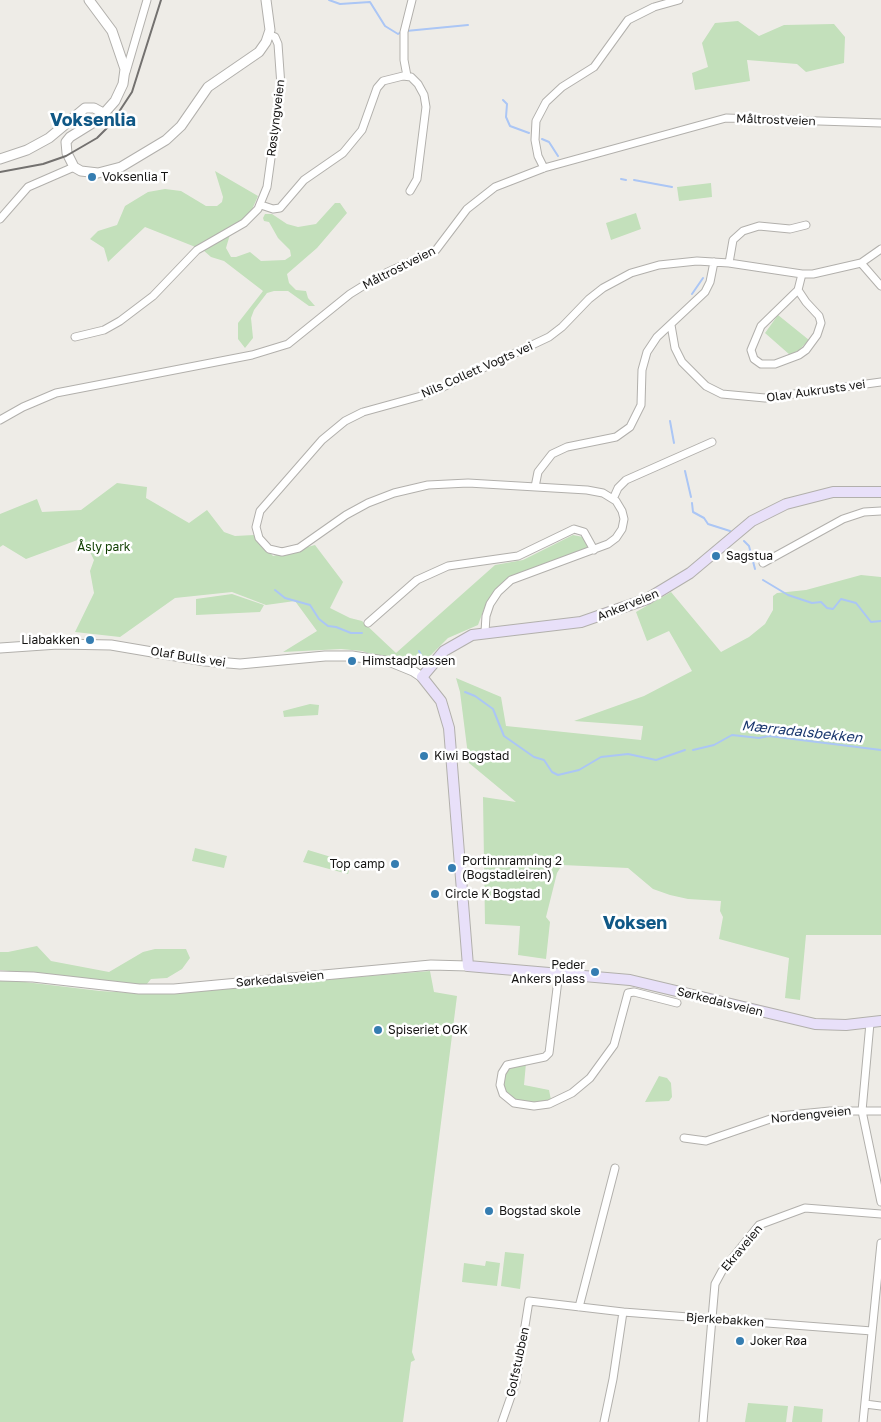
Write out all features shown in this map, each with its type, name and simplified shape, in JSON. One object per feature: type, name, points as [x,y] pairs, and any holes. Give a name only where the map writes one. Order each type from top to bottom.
[{"type":"main road","name":"Ankerveien","points":[[422,677],[439,656],[451,645],[466,637],[485,632],[569,624],[614,612],[652,596],[681,579],[745,525],[778,507],[803,498],[833,492],[881,492]]},
{"type":"main road","points":[[422,677],[441,701],[449,728],[468,966]]},
{"type":"main road","name":"Sørkedalsveien","points":[[468,966],[559,972],[643,982],[801,1022],[830,1025],[881,1021]]},
{"type":"street","points":[[89,0],[112,31],[124,62],[124,76]]},
{"type":"street","points":[[74,167],[66,149],[67,140],[104,114],[120,91],[147,0]]},
{"type":"street","points":[[0,219],[28,187],[74,167],[91,172],[113,170],[160,144],[181,126],[208,87],[255,56],[270,35],[266,0]]},
{"type":"street","points":[[410,191],[417,179],[426,107],[421,88],[407,76],[404,60],[404,32],[412,0]]},
{"type":"street","points":[[544,168],[538,156],[534,140],[536,121],[546,102],[562,87],[594,67],[628,20],[654,7],[679,0]]},
{"type":"street","name":"Røslyngveien","points":[[261,205],[267,187],[281,86],[278,44],[275,37],[270,35]]},
{"type":"street","points":[[75,337],[112,327],[135,311],[153,296],[197,250],[244,223],[261,205],[273,209],[280,208],[304,180],[344,153],[362,130],[375,92],[380,84],[395,77],[407,76]]},
{"type":"street","points":[[0,159],[27,150],[49,138],[85,108],[94,108],[104,114]]},
{"type":"street","name":"Måltrostveien","points":[[0,420],[23,407],[56,393],[240,358],[281,347],[300,336],[350,294],[379,276],[436,250],[467,209],[494,187],[544,168],[726,118],[881,123]]},
{"type":"street","points":[[729,263],[734,240],[743,231],[759,226],[790,229],[806,225]]},
{"type":"street","name":"Nils Collett Vogts vei","points":[[613,499],[594,491],[449,483],[403,490],[356,509],[292,551],[278,552],[269,549],[259,538],[257,530],[257,519],[262,507],[322,440],[345,421],[363,412],[431,392],[549,337],[562,327],[596,293],[632,273],[672,262],[729,263],[802,274],[824,272],[861,263],[881,249]]},
{"type":"street","points":[[535,487],[540,468],[552,454],[567,447],[616,437],[630,427],[641,405],[641,377],[645,358],[657,337],[705,292],[710,282],[714,262]]},
{"type":"street","points":[[861,263],[881,286]]},
{"type":"street","points":[[798,290],[819,316],[821,323],[817,335],[800,355],[775,364],[761,364],[754,359],[751,350],[761,326],[798,290],[802,274]]},
{"type":"street","name":"Olav Aukrusts vei","points":[[671,325],[675,348],[682,362],[706,386],[722,394],[765,398],[881,382]]},
{"type":"street","points":[[485,632],[486,616],[490,604],[507,583],[521,575],[612,542],[622,529],[622,511],[613,499],[618,488],[626,480],[712,442]]},
{"type":"street","points":[[763,563],[843,519],[859,514],[881,512]]},
{"type":"street","points":[[368,623],[417,580],[448,566],[518,556],[574,529],[584,532],[594,550]]},
{"type":"street","name":"Olaf Bulls vei","points":[[0,648],[58,644],[111,645],[205,661],[240,664],[335,655],[376,659],[403,666],[422,677]]},
{"type":"street","name":"Sørkedalsveien","points":[[0,976],[33,977],[139,989],[174,989],[431,965],[468,966]]},
{"type":"street","name":"Sørkedalsveien","points":[[559,972],[549,1054],[507,1065],[502,1073],[500,1085],[503,1094],[514,1103],[534,1106],[549,1104],[572,1093],[590,1078],[614,1045],[628,993],[634,992],[677,1003]]},
{"type":"street","points":[[870,1023],[862,1111],[881,1202]]},
{"type":"street","name":"Nordengveien","points":[[684,1138],[706,1141],[774,1117],[830,1111],[881,1111]]},
{"type":"street","points":[[579,1307],[615,1168]]},
{"type":"street","name":"Ekraveien","points":[[703,1422],[716,1282],[761,1224],[805,1208],[881,1214]]},
{"type":"street","points":[[863,1422],[872,1331],[877,1314],[881,1243]]},
{"type":"street","name":"Bjerkebakken","points":[[529,1301],[623,1312],[872,1331]]},
{"type":"street","name":"Golfstubben","points":[[502,1422],[518,1376],[529,1301]]},
{"type":"street","points":[[604,1422],[623,1312]]},
{"type":"street","points":[[865,1404],[881,1406]]},
{"type":"green space","points":[[738,21],[759,36],[784,25],[834,24],[845,37],[844,63],[806,72],[797,64],[747,60],[750,81],[695,90],[692,73],[708,67],[702,43],[715,23]]},
{"type":"green space","points":[[215,171],[258,196],[250,214],[231,231],[226,248],[231,257],[250,252],[261,261],[285,260],[291,256],[290,250],[278,238],[269,222],[264,221],[265,214],[272,214],[287,224],[298,227],[316,224],[335,203],[340,203],[347,213],[317,248],[287,274],[289,283],[296,290],[306,291],[308,298],[315,306],[309,306],[288,291],[267,293],[254,310],[251,318],[253,338],[245,348],[238,339],[238,323],[263,291],[224,261],[211,257],[203,250],[145,227],[108,262],[104,248],[90,239],[98,231],[117,225],[125,206],[148,192],[165,189],[181,191],[206,206],[217,206],[222,202],[223,197]]},
{"type":"green space","points":[[711,183],[712,197],[679,201],[677,187]]},
{"type":"green space","points":[[636,213],[641,229],[611,240],[606,223]]},
{"type":"green space","points":[[778,315],[809,340],[799,350],[790,355],[765,333]]},
{"type":"green space","name":"Åsly park","points":[[117,483],[147,487],[146,498],[189,523],[207,510],[224,532],[235,536],[254,535],[273,556],[315,545],[343,582],[330,608],[350,618],[362,621],[396,653],[495,565],[523,560],[573,535],[583,537],[588,548],[510,578],[487,601],[478,625],[448,638],[426,660],[411,665],[388,660],[362,651],[341,649],[283,652],[317,631],[295,601],[266,605],[232,592],[175,598],[120,637],[75,632],[94,593],[90,571],[94,560],[83,538],[26,559],[3,545],[0,547],[0,514],[37,499],[42,512],[81,510]]},
{"type":"green space","points":[[861,575],[881,577],[881,935],[806,935],[800,1000],[785,998],[789,958],[719,939],[723,917],[720,911],[721,901],[688,899],[653,889],[628,868],[562,865],[557,873],[546,917],[550,922],[546,959],[518,955],[520,926],[485,924],[483,797],[516,802],[469,763],[460,692],[456,678],[501,697],[506,726],[641,740],[643,726],[574,721],[644,696],[692,671],[669,631],[647,641],[636,612],[671,592],[721,652],[749,637],[765,624],[773,610],[773,596],[777,593],[806,590]]},
{"type":"green space","points":[[232,594],[264,605],[260,612],[196,615],[196,599]]},
{"type":"green space","points":[[310,704],[319,705],[318,715],[284,717],[283,711]]},
{"type":"green space","points":[[195,848],[227,856],[224,868],[192,861]]},
{"type":"green space","points":[[308,850],[351,863],[348,874],[303,862]]},
{"type":"green space","points":[[37,946],[51,961],[109,972],[143,952],[155,949],[186,949],[190,958],[182,969],[167,978],[151,979],[146,985],[0,970],[0,952]]},
{"type":"green space","points":[[430,971],[434,992],[457,996],[412,1352],[415,1360],[411,1362],[403,1422],[0,1422],[0,979],[100,991],[151,994]]},
{"type":"green space","points":[[526,1063],[524,1085],[549,1090],[551,1100],[540,1104],[512,1099],[505,1093],[502,1085],[504,1074],[509,1067]]},
{"type":"green space","points":[[659,1076],[667,1078],[671,1083],[672,1097],[669,1101],[645,1102]]},
{"type":"green space","points":[[505,1252],[524,1254],[520,1289],[501,1286]]},
{"type":"green space","points":[[486,1261],[500,1263],[497,1286],[462,1282],[464,1263],[485,1266]]},
{"type":"green space","points":[[748,1403],[788,1406],[786,1422],[745,1422]]},
{"type":"green space","points":[[794,1406],[823,1409],[822,1422],[792,1422]]},
{"type":"waterway","points":[[329,0],[340,4],[370,2],[385,26],[398,34],[401,32]]},
{"type":"waterway","points":[[406,31],[468,25]]},
{"type":"waterway","points":[[503,100],[507,104],[506,117],[510,126],[529,133]]},
{"type":"waterway","points":[[542,139],[549,142],[558,156]]},
{"type":"waterway","points":[[621,179],[626,180]]},
{"type":"waterway","points":[[634,180],[672,187]]},
{"type":"waterway","points":[[692,294],[703,278]]},
{"type":"waterway","points":[[670,421],[674,443]]},
{"type":"waterway","points":[[685,471],[691,497]]},
{"type":"waterway","points":[[692,503],[693,512],[704,518],[708,524],[730,531]]},
{"type":"waterway","points":[[744,541],[749,546],[755,569]]},
{"type":"waterway","points":[[763,580],[788,595],[812,603],[821,602],[827,608],[833,609],[841,599],[856,603],[871,622],[881,621]]},
{"type":"waterway","name":"Mærradalsbekken","points":[[275,590],[285,598],[310,605],[319,619],[328,626],[351,633],[362,633]]},
{"type":"waterway","name":"Mærradalsbekken","points":[[419,651],[423,659]]},
{"type":"waterway","name":"Mærradalsbekken","points":[[465,692],[475,696],[493,709],[504,736],[534,757],[544,760],[552,772],[558,775],[579,770],[601,757],[628,754],[656,760],[685,750]]},
{"type":"waterway","name":"Mærradalsbekken","points":[[693,750],[714,745],[732,735],[759,738],[769,736],[881,750]]},
{"type":"railway","points":[[0,172],[43,164],[66,156],[97,138],[111,124],[132,92],[161,0]]},
{"type":"place","name":"Voksenlia T","points":[[92,177]]},
{"type":"place","name":"Sagstua","points":[[716,556]]},
{"type":"place","name":"Liabakken","points":[[90,640]]},
{"type":"place","name":"Himstadplassen","points":[[352,661]]},
{"type":"place","name":"Kiwi Bogstad","points":[[424,756]]},
{"type":"place","name":"Top camp","points":[[395,864]]},
{"type":"place","name":"Portinnramning 2 (Bogstadleiren)","points":[[452,868]]},
{"type":"place","name":"Circle K Bogstad","points":[[435,894]]},
{"type":"place","name":"Peder Ankers plass","points":[[595,972]]},
{"type":"place","name":"Spiseriet OGK","points":[[378,1030]]},
{"type":"place","name":"Bogstad skole","points":[[489,1211]]},
{"type":"place","name":"Joker Røa","points":[[740,1341]]},
{"type":"district","name":"Voksenlia","points":[[93,120]]},
{"type":"district","name":"Voksen","points":[[635,923]]}]
